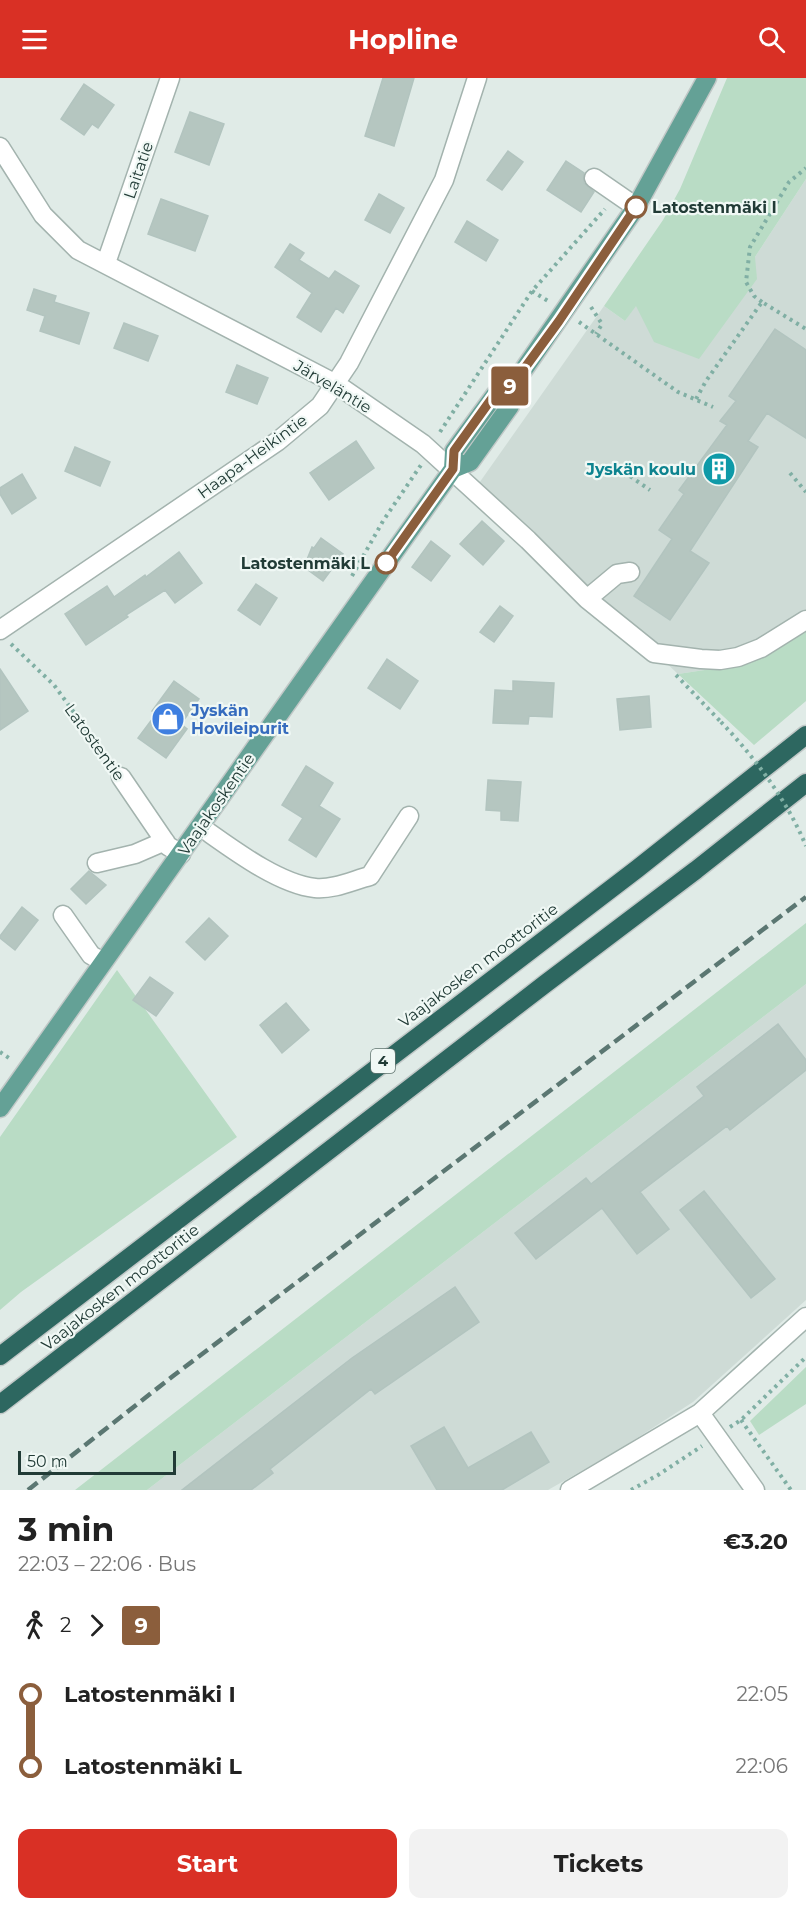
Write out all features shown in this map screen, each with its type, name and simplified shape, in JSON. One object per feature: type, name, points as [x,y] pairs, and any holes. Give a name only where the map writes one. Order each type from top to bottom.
[{"type":"highway","name":"Vaajakosken moottoritie","points":[[0,1356],[646,861],[806,735]]},
{"type":"highway","name":"Vaajakosken moottoritie","points":[[0,1404],[806,783]]},
{"type":"main road","name":"Vaajakoskentie","points":[[0,1108],[453,469],[454,451],[473,424],[495,394],[513,384],[559,321],[629,202],[707,78]]},
{"type":"street","name":"Laitatie","points":[[106,263],[170,78]]},
{"type":"street","name":"Haapa-Heikintie","points":[[5,637],[278,441],[320,406],[336,384],[395,277],[444,180],[477,78]]},
{"type":"street","name":"Järveläntie","points":[[0,147],[43,215],[78,250],[336,384],[423,444],[453,469],[587,599],[654,653]]},
{"type":"street","points":[[594,178],[629,202]]},
{"type":"street","points":[[587,599],[617,574],[630,572]]},
{"type":"street","points":[[654,653],[720,660],[738,657],[761,648],[806,620]]},
{"type":"street","name":"Latostentie","points":[[121,777],[165,841],[181,854]]},
{"type":"street","points":[[201,827],[278,877],[316,888],[329,887],[370,876],[408,816]]},
{"type":"street","points":[[97,863],[135,854],[165,841]]},
{"type":"street","points":[[63,915],[92,955],[103,962]]},
{"type":"street","points":[[570,1490],[700,1413],[806,1317]]},
{"type":"street","points":[[700,1413],[755,1490]]},
{"type":"path","points":[[806,168],[789,182],[750,247],[746,282],[754,296],[806,329]]},
{"type":"path","points":[[440,432],[532,291],[601,212],[629,202]]},
{"type":"path","points":[[532,291],[548,301]]},
{"type":"path","points":[[696,399],[706,381],[762,302]]},
{"type":"path","points":[[591,307],[602,324],[596,334]]},
{"type":"path","points":[[579,322],[678,392],[713,407]]},
{"type":"path","points":[[624,472],[650,490]]},
{"type":"path","points":[[789,473],[806,492]]},
{"type":"path","name":"Latostentie","points":[[5,637],[54,685],[121,777]]},
{"type":"path","points":[[654,653],[748,750],[796,823],[806,846]]},
{"type":"path","points":[[0,1052],[15,1062]]},
{"type":"path","points":[[741,1420],[791,1490]]},
{"type":"shaded area","points":[[806,179],[806,627],[751,663],[678,674],[477,486],[604,306],[625,321],[681,239],[755,257]]},
{"type":"shaded area","points":[[806,984],[806,1300],[693,1402],[620,1449],[548,1490],[147,1490]]},
{"type":"green space","points":[[727,78],[806,78],[806,179],[755,257],[757,279],[699,359],[654,342],[636,306],[625,321],[604,306],[663,220],[680,189]]},
{"type":"green space","points":[[806,627],[806,701],[754,745],[678,674],[751,663]]},
{"type":"green space","points":[[806,923],[806,984],[147,1490],[75,1490]]},
{"type":"green space","points":[[117,970],[237,1137],[21,1292],[0,1310],[0,1137]]},
{"type":"green space","points":[[806,1367],[806,1404],[759,1435],[750,1421]]},
{"type":"building","points":[[383,78],[414,78],[394,146],[365,136]]},
{"type":"building","points":[[84,84],[114,105],[98,128],[92,124],[84,135],[61,119]]},
{"type":"building","points":[[190,112],[224,124],[209,165],[175,152]]},
{"type":"building","points":[[508,151],[523,162],[502,190],[487,180]]},
{"type":"building","points":[[566,161],[584,173],[584,183],[594,192],[581,212],[547,190]]},
{"type":"building","points":[[379,194],[404,208],[390,233],[365,220]]},
{"type":"building","points":[[161,199],[208,216],[195,251],[148,234]]},
{"type":"building","points":[[467,221],[498,240],[486,261],[455,242]]},
{"type":"building","points":[[290,244],[304,253],[299,260],[329,279],[335,271],[359,286],[343,313],[336,308],[321,332],[297,317],[312,293],[275,267]]},
{"type":"building","points":[[34,289],[56,296],[54,302],[89,313],[79,344],[40,331],[45,316],[27,310]]},
{"type":"building","points":[[124,323],[158,336],[148,361],[114,348]]},
{"type":"building","name":"Jyskän koulu","points":[[775,329],[806,350],[806,438],[767,413],[748,441],[758,447],[690,551],[709,563],[670,620],[634,596],[672,539],[659,530],[684,494],[679,490],[727,425],[720,421],[736,401],[729,396]]},
{"type":"building","points":[[237,365],[268,378],[257,404],[226,392]]},
{"type":"building","points":[[356,441],[374,468],[329,500],[310,473]]},
{"type":"building","points":[[75,447],[110,462],[100,486],[65,471]]},
{"type":"building","points":[[22,474],[36,498],[12,514],[0,494],[0,488]]},
{"type":"building","points":[[482,521],[504,541],[483,565],[460,544]]},
{"type":"building","points":[[321,538],[343,554],[323,581],[304,567],[312,547],[314,548]]},
{"type":"building","points":[[431,541],[450,556],[431,581],[412,567]]},
{"type":"building","points":[[179,552],[202,583],[175,603],[165,590],[86,645],[65,614],[107,586],[114,597]]},
{"type":"building","points":[[256,584],[277,598],[260,625],[238,610]]},
{"type":"building","points":[[500,606],[513,616],[494,642],[480,632]]},
{"type":"building","points":[[387,659],[418,681],[400,709],[368,688]]},
{"type":"building","points":[[0,669],[28,711],[0,730]]},
{"type":"building","name":"Jyskän Hovileipurit","points":[[174,681],[199,699],[181,724],[187,729],[166,758],[138,738],[156,714],[152,711]]},
{"type":"building","points":[[513,681],[554,683],[552,717],[529,716],[528,724],[493,723],[495,690],[513,691]]},
{"type":"building","points":[[649,696],[651,727],[620,730],[617,699]]},
{"type":"building","points":[[306,766],[333,783],[319,806],[340,819],[316,857],[289,840],[303,818],[282,805]]},
{"type":"building","points":[[488,780],[521,782],[518,821],[501,820],[501,811],[486,810]]},
{"type":"building","points":[[89,871],[106,885],[86,904],[71,889]]},
{"type":"building","points":[[22,907],[38,920],[15,950],[0,936]]},
{"type":"building","points":[[209,918],[228,936],[205,960],[186,942]]},
{"type":"building","points":[[150,977],[173,993],[156,1016],[133,1000]]},
{"type":"building","points":[[286,1003],[309,1030],[282,1053],[260,1025]]},
{"type":"building","points":[[778,1024],[806,1060],[806,1070],[730,1130],[727,1126],[640,1192],[669,1229],[637,1254],[602,1208],[536,1259],[515,1233],[586,1178],[591,1184],[704,1096],[697,1087]]},
{"type":"building","points":[[704,1191],[775,1279],[751,1298],[680,1210]]},
{"type":"building","points":[[455,1287],[479,1322],[375,1394],[371,1389],[270,1469],[273,1473],[251,1490],[182,1490],[352,1358]]},
{"type":"building","points":[[444,1427],[468,1468],[531,1432],[549,1462],[502,1490],[437,1490],[411,1446]]},
{"type":"railway","points":[[28,1490],[173,1376],[806,897]]},
{"type":"bus line","name":"9","points":[[386,563],[453,469],[454,451],[495,394],[513,384],[559,321],[636,207]]},
{"type":"place","name":"Latostenmäki I","points":[[636,207]]},
{"type":"place","name":"Jyskän koulu","points":[[719,469]]},
{"type":"place","name":"Latostenmäki L","points":[[386,563]]},
{"type":"place","name":"Jyskän Hovileipurit","points":[[168,719]]}]
